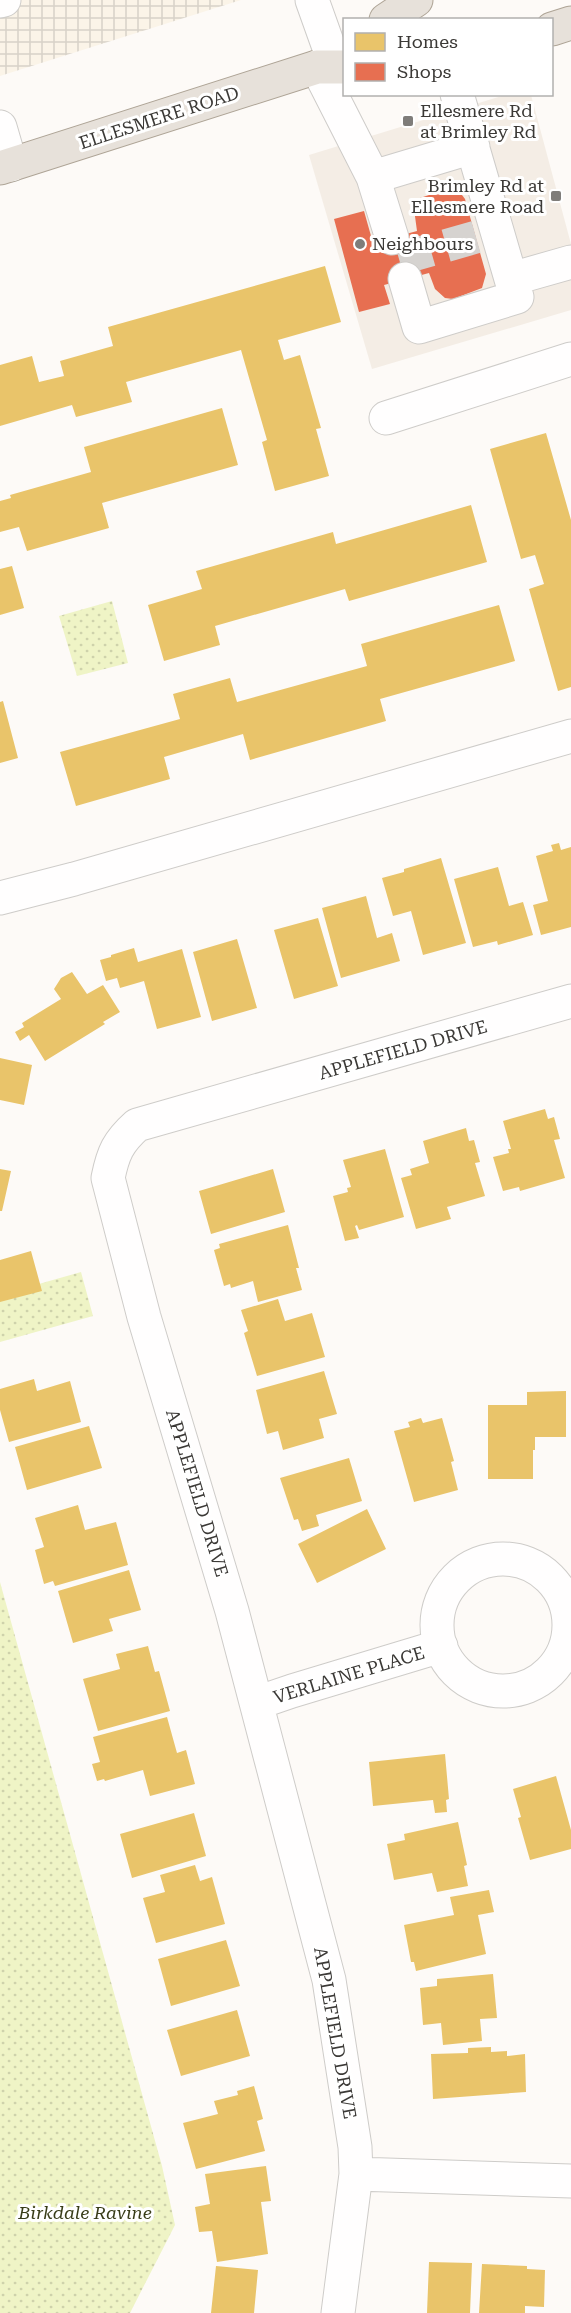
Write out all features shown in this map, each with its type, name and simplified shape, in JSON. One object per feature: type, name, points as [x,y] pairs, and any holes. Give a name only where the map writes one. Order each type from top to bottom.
[{"type":"main road","points":[[389,18],[416,0]]},
{"type":"main road","points":[[553,29],[571,23]]},
{"type":"main road","name":"ELLESMERE ROAD","points":[[5,166],[334,60]]},
{"type":"street","points":[[312,0],[343,87]]},
{"type":"street","points":[[346,96],[392,238]]},
{"type":"street","points":[[405,279],[420,327],[517,297],[511,279],[486,234],[473,147],[457,96]]},
{"type":"street","points":[[0,127],[5,166]]},
{"type":"street","points":[[373,177],[473,147]]},
{"type":"street","points":[[511,279],[571,262]]},
{"type":"street","points":[[386,418],[571,359]]},
{"type":"street","points":[[0,898],[74,879],[571,736]]},
{"type":"street","name":"APPLEFIELD DRIVE","points":[[338,2313],[356,2174],[355,2147],[329,1980],[257,1703],[117,1218],[108,1178],[111,1161],[120,1140],[137,1125],[238,1098],[571,1000]]},
{"type":"street","name":"VERLAINE PLACE","points":[[501,1559],[529,1564],[552,1579],[566,1603],[570,1631],[562,1657],[544,1678],[519,1690],[491,1691],[465,1680],[441,1646],[437,1634],[439,1606],[452,1582],[474,1565],[501,1559]]},
{"type":"street","name":"VERLAINE PLACE","points":[[257,1703],[441,1646]]},
{"type":"street","points":[[356,2174],[571,2181]]},
{"type":"shaded area","points":[[0,0],[241,0],[0,76]]},
{"type":"shaded area","points":[[502,96],[531,96],[571,244],[571,310],[372,369],[309,155]]},
{"type":"green space","points":[[112,601],[128,663],[77,676],[59,616]]},
{"type":"green space","points":[[81,1272],[93,1316],[0,1342],[0,1295]]},
{"type":"green space","name":"Birkdale Ravine","points":[[0,1582],[162,2166],[175,2225],[130,2313],[0,2313]]},
{"type":"building: Homes","points":[[325,266],[341,322],[278,340],[284,360],[300,355],[321,428],[316,429],[329,476],[275,491],[262,442],[267,440],[241,350],[126,382],[132,402],[76,417],[72,405],[0,426],[0,365],[32,356],[39,382],[64,376],[60,361],[113,346],[108,327]]},
{"type":"building: Homes","points":[[222,408],[238,465],[102,503],[109,528],[27,551],[19,527],[0,532],[0,501],[11,498],[10,495],[91,472],[84,447]]},
{"type":"building: Homes","points":[[546,433],[571,520],[571,687],[558,691],[529,589],[544,584],[535,555],[521,559],[490,449]]},
{"type":"building: Homes","points":[[471,505],[487,562],[349,601],[345,589],[215,626],[220,645],[164,661],[148,605],[202,589],[196,571],[333,532],[336,544]]},
{"type":"building: Homes","points":[[12,566],[24,608],[0,615],[0,569]]},
{"type":"building: Homes","points":[[499,605],[515,661],[380,699],[386,721],[250,760],[243,734],[164,757],[170,779],[76,806],[60,752],[180,719],[173,694],[230,678],[237,702],[367,666],[361,644]]},
{"type":"building: Homes","points":[[3,701],[18,758],[0,763],[0,702]]},
{"type":"building: Homes","points":[[559,843],[561,850],[571,847],[571,927],[541,935],[533,905],[548,901],[536,856],[553,851],[551,845]]},
{"type":"building: Homes","points":[[441,858],[466,943],[423,955],[411,911],[393,916],[382,878]]},
{"type":"building: Homes","points":[[498,867],[509,906],[523,902],[533,935],[498,945],[497,941],[473,947],[454,879]]},
{"type":"building: Homes","points":[[366,896],[377,938],[392,933],[400,961],[341,978],[322,908]]},
{"type":"building: Homes","points":[[318,918],[338,986],[294,999],[274,930]]},
{"type":"building: Homes","points":[[237,939],[257,1008],[212,1021],[193,952]]},
{"type":"building: Homes","points":[[134,948],[138,962],[182,949],[201,1017],[157,1029],[144,981],[120,988],[117,978],[106,981],[100,960]]},
{"type":"building: Homes","points":[[72,972],[87,994],[103,985],[120,1012],[103,1022],[105,1024],[45,1061],[29,1035],[20,1041],[15,1032],[24,1027],[22,1023],[61,999],[54,989],[61,978]]},
{"type":"building: Homes","points":[[0,1058],[32,1065],[24,1105],[0,1100]]},
{"type":"building: Homes","points":[[545,1109],[548,1119],[554,1117],[560,1139],[554,1140],[565,1178],[520,1191],[519,1187],[503,1191],[493,1157],[509,1153],[508,1149],[511,1149],[503,1121]]},
{"type":"building: Homes","points":[[466,1128],[469,1141],[474,1140],[480,1162],[475,1163],[485,1196],[447,1207],[451,1219],[416,1229],[401,1178],[412,1175],[410,1169],[429,1163],[423,1141]]},
{"type":"building: Homes","points":[[385,1149],[404,1217],[359,1230],[357,1225],[355,1226],[359,1238],[345,1241],[333,1196],[348,1192],[347,1188],[351,1187],[343,1160]]},
{"type":"building: Homes","points":[[0,1169],[11,1171],[2,1211],[0,1211]]},
{"type":"building: Homes","points":[[273,1169],[285,1212],[211,1234],[199,1191]]},
{"type":"building: Homes","points":[[288,1225],[302,1290],[258,1302],[253,1281],[231,1288],[230,1284],[224,1286],[214,1250],[220,1248],[219,1244]]},
{"type":"building: Homes","points":[[31,1251],[42,1291],[0,1302],[0,1260]]},
{"type":"building: Homes","points":[[278,1299],[285,1321],[312,1313],[325,1357],[257,1376],[244,1333],[248,1331],[241,1310]]},
{"type":"building: Homes","points":[[324,1371],[337,1414],[319,1419],[324,1438],[283,1450],[278,1431],[267,1434],[256,1390]]},
{"type":"building: Homes","points":[[34,1379],[37,1391],[70,1381],[81,1422],[9,1442],[0,1410],[0,1389]]},
{"type":"building: Homes","points":[[566,1391],[566,1437],[535,1437],[533,1479],[488,1479],[488,1405],[527,1405],[527,1392]]},
{"type":"building: Homes","points":[[421,1418],[423,1423],[442,1418],[454,1461],[451,1462],[458,1490],[414,1502],[394,1431],[410,1427],[408,1422]]},
{"type":"building: Homes","points":[[89,1426],[102,1468],[27,1490],[15,1447]]},
{"type":"building: Homes","points":[[349,1458],[362,1501],[316,1515],[319,1526],[302,1531],[298,1519],[294,1520],[280,1478]]},
{"type":"building: Homes","points":[[78,1505],[85,1530],[116,1522],[128,1565],[55,1586],[53,1581],[44,1584],[35,1550],[44,1547],[35,1518]]},
{"type":"building: Homes","points":[[367,1509],[386,1549],[317,1583],[298,1544]]},
{"type":"building: Homes","points":[[129,1570],[141,1610],[109,1619],[113,1631],[73,1643],[58,1591]]},
{"type":"building: Homes","points":[[148,1646],[155,1672],[159,1671],[170,1711],[98,1731],[83,1679],[120,1669],[116,1654]]},
{"type":"building: Homes","points":[[167,1717],[177,1753],[186,1750],[195,1784],[150,1796],[143,1770],[105,1781],[104,1779],[97,1781],[92,1764],[100,1762],[93,1737]]},
{"type":"building: Homes","points":[[445,1754],[449,1799],[446,1800],[447,1812],[435,1813],[433,1800],[373,1806],[369,1762]]},
{"type":"building: Homes","points":[[556,1776],[571,1830],[571,1849],[530,1860],[518,1818],[521,1817],[513,1789]]},
{"type":"building: Homes","points":[[194,1813],[206,1856],[132,1878],[120,1834]]},
{"type":"building: Homes","points":[[458,1822],[467,1865],[464,1866],[468,1886],[437,1892],[432,1873],[394,1880],[387,1844],[405,1840],[404,1834]]},
{"type":"building: Homes","points":[[195,1865],[200,1881],[212,1877],[225,1924],[156,1943],[143,1898],[165,1892],[160,1875]]},
{"type":"building: Homes","points":[[489,1890],[494,1912],[478,1915],[486,1954],[416,1971],[414,1962],[411,1962],[404,1925],[454,1915],[450,1897]]},
{"type":"building: Homes","points":[[226,1940],[240,1986],[171,2006],[158,1959]]},
{"type":"building: Homes","points":[[493,1974],[497,2018],[480,2019],[482,2041],[443,2045],[441,2023],[423,2025],[420,1988],[437,1986],[437,1979]]},
{"type":"building: Homes","points":[[237,2010],[250,2056],[181,2076],[167,2030]]},
{"type":"building: Homes","points":[[491,2047],[491,2052],[507,2051],[507,2056],[525,2054],[526,2092],[433,2099],[431,2054],[468,2053],[468,2048]]},
{"type":"building: Homes","points":[[254,2086],[263,2119],[257,2121],[265,2151],[196,2169],[183,2123],[218,2114],[214,2101],[238,2095],[237,2091]]},
{"type":"building: Homes","points":[[266,2166],[271,2201],[261,2202],[268,2254],[217,2262],[212,2231],[199,2232],[195,2207],[210,2204],[205,2174]]},
{"type":"building: Homes","points":[[429,2262],[472,2263],[470,2313],[427,2313]]},
{"type":"building: Homes","points":[[482,2264],[527,2266],[527,2269],[545,2270],[544,2307],[525,2306],[525,2313],[479,2313]]},
{"type":"building: Homes","points":[[216,2266],[258,2270],[254,2313],[211,2313]]},
{"type":"building: Shops","points":[[453,189],[465,199],[486,274],[482,288],[453,299],[445,298],[435,289],[429,273],[384,285],[390,304],[359,312],[334,219],[364,211],[373,243],[417,231],[414,209],[420,198]]},
{"type":"tunnel","points":[[399,259],[476,237]]},
{"type":"place","name":"Ellesmere Rd at Brimley Rd","points":[[408,121]]},
{"type":"place","name":"Brimley Rd at Ellesmere Road","points":[[556,196]]},
{"type":"place","name":"Neighbours","points":[[360,244]]}]
